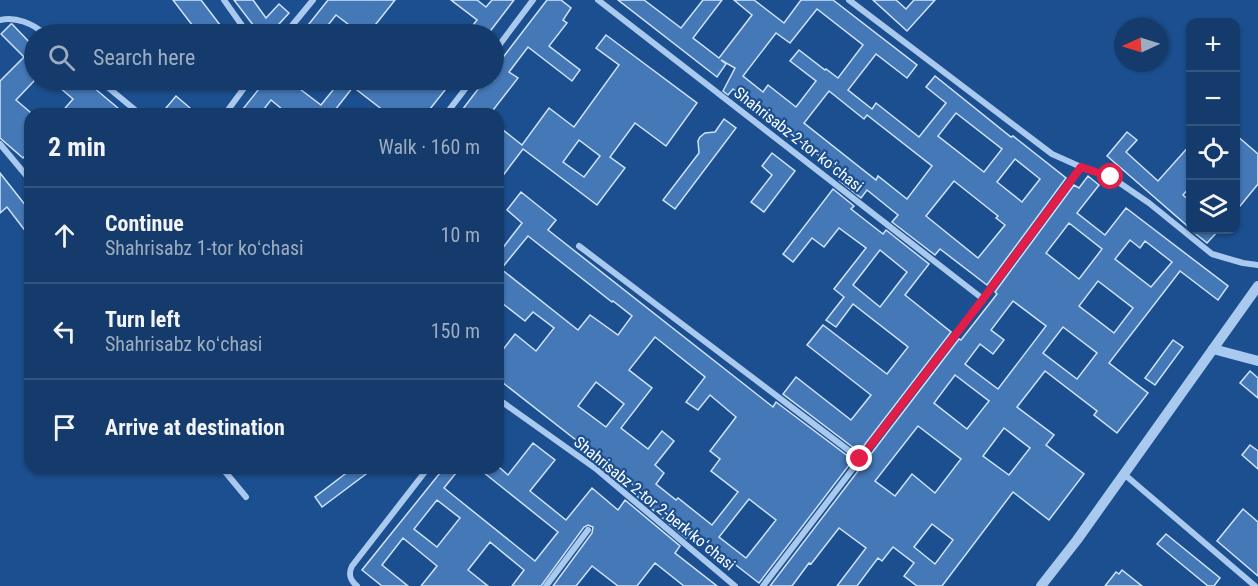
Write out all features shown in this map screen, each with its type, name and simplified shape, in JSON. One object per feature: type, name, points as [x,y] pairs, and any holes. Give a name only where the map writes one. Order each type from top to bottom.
[{"type":"street","points":[[224,0],[241,24]]},
{"type":"street","points":[[293,24],[313,0]]},
{"type":"street","points":[[504,39],[533,0]]},
{"type":"street","name":"Shahrisabz 2-tor koʻchasi","points":[[598,0],[983,299]]},
{"type":"street","points":[[849,0],[1052,154],[1111,177],[1149,203],[1212,254],[1258,265]]},
{"type":"street","points":[[0,20],[19,20],[28,24]]},
{"type":"street","points":[[111,90],[133,108]]},
{"type":"street","points":[[229,108],[243,90]]},
{"type":"street","points":[[451,108],[464,90]]},
{"type":"street","points":[[0,144],[24,173]]},
{"type":"street","points":[[763,586],[1081,167]]},
{"type":"street","points":[[579,246],[860,459]]},
{"type":"street","points":[[1041,586],[1077,540],[1258,286]]},
{"type":"street","points":[[1213,349],[1258,361]]},
{"type":"street","name":"Shahrisabz 2-tor 2-berk koʻchasi","points":[[504,403],[596,468],[735,586]]},
{"type":"street","points":[[227,474],[246,497]]},
{"type":"street","points":[[357,586],[350,575],[352,566],[423,474]]},
{"type":"street","points":[[1124,474],[1255,586]]},
{"type":"street","points":[[546,586],[588,530]]},
{"type":"building","points":[[173,0],[201,0],[219,24],[191,24]]},
{"type":"building","points":[[234,0],[253,0],[266,18],[279,4],[289,13],[279,24],[252,24]]},
{"type":"building","points":[[328,0],[395,0],[376,24],[348,24],[336,15],[329,24],[309,24]]},
{"type":"building","points":[[451,0],[477,0],[486,7],[492,0],[514,0],[496,24],[474,24],[477,20]]},
{"type":"building","points":[[547,0],[561,0],[571,8],[563,20],[567,23],[549,46],[580,70],[572,81],[528,47],[509,72],[518,78],[495,108],[464,108],[477,90],[504,90],[504,56]]},
{"type":"building","points":[[618,0],[644,0],[681,28],[703,0],[722,0],[693,38],[719,58],[752,15],[734,0],[754,0],[784,23],[801,0],[833,0],[917,65],[907,78],[876,54],[848,90],[872,109],[876,103],[919,137],[946,103],[926,87],[935,76],[1066,178],[987,285],[940,249],[935,255],[892,222],[898,215],[867,190],[861,198],[840,181],[844,175],[733,89],[728,95],[723,91],[735,68],[721,60],[726,64],[717,77]],"holes":[[[817,9],[863,45],[838,78],[799,50],[790,61],[816,81],[796,107],[768,85],[763,92],[743,76],[776,33],[790,43]],[[829,91],[864,119],[867,115],[932,166],[907,199],[878,176],[876,180],[804,123]],[[956,113],[1002,149],[984,172],[938,136]],[[1015,159],[1040,179],[1022,202],[997,182]],[[954,181],[998,216],[996,218],[1005,225],[978,258],[926,216]]]},
{"type":"building","points":[[873,0],[896,0],[906,9],[914,0],[935,0],[907,31]]},
{"type":"building","points":[[12,24],[24,37],[24,57],[1,34]]},
{"type":"building","points":[[606,35],[697,103],[666,146],[635,123],[610,157],[625,168],[597,205],[523,149],[504,174],[504,131],[522,145],[549,108],[574,127],[619,65],[596,48]],"holes":[[[579,140],[600,156],[584,177],[563,162]]]},
{"type":"building","points":[[24,57],[25,90],[16,100],[25,108],[23,158],[0,138],[0,81]]},
{"type":"building","points":[[63,90],[96,90],[118,108],[65,108],[73,99]]},
{"type":"building","points":[[258,90],[301,90],[321,105],[333,90],[351,90],[337,108],[281,108],[271,100],[265,108],[244,108]]},
{"type":"building","points":[[357,90],[445,90],[431,108],[380,108]]},
{"type":"building","points":[[176,96],[190,108],[166,108]]},
{"type":"building","points":[[724,119],[736,128],[675,209],[663,200],[699,153],[700,137],[705,133],[715,132]]},
{"type":"building","points":[[1127,132],[1137,140],[1126,152],[1158,181],[1186,150],[1186,192],[1183,195],[1186,198],[1186,225],[1107,156]]},
{"type":"building","points":[[1240,138],[1258,154],[1258,184],[1240,206]]},
{"type":"building","points":[[772,153],[795,171],[764,212],[751,202],[772,175],[762,166]]},
{"type":"building","points":[[0,173],[24,203],[24,229],[7,207],[0,213]]},
{"type":"building","points":[[1088,176],[1099,185],[1077,213],[1105,235],[1126,208],[1228,286],[1218,300],[1180,271],[1109,363],[1148,393],[1117,433],[1094,415],[1097,411],[1045,371],[1017,407],[1054,435],[1046,445],[1084,474],[1049,520],[1013,492],[942,586],[917,586],[904,576],[914,563],[893,547],[882,561],[878,558],[857,586],[837,586],[866,548],[839,528],[792,586],[770,586],[959,339],[961,340],[997,294],[995,292],[1074,185],[1079,188]],"holes":[[[1069,223],[1102,249],[1079,279],[1046,253]],[[1130,240],[1140,248],[1145,241],[1172,262],[1151,287],[1115,259]],[[1098,281],[1133,308],[1114,333],[1079,306]],[[1013,301],[1046,326],[998,389],[965,364],[980,344],[993,354],[1004,340],[991,330]],[[1063,327],[1097,353],[1077,379],[1043,353]],[[955,375],[989,401],[967,429],[934,403]],[[918,426],[961,459],[935,493],[912,474],[895,496],[875,481]],[[1004,428],[1030,448],[1009,475],[983,456]],[[932,524],[953,540],[935,564],[914,547]]]},
{"type":"building","points":[[833,189],[854,206],[851,209],[883,234],[886,230],[929,264],[905,295],[951,332],[859,452],[783,394],[796,377],[851,420],[871,395],[807,345],[823,325],[887,374],[908,347],[853,304],[836,327],[826,320],[844,297],[834,289],[866,248],[839,228],[824,247],[812,238],[793,262],[783,254]],"holes":[[[880,250],[907,272],[880,307],[853,285]]]},
{"type":"building","points":[[521,192],[556,220],[548,230],[773,407],[776,402],[853,460],[759,583],[692,531],[686,538],[632,492],[636,487],[504,384],[504,348],[515,334],[536,351],[554,328],[533,312],[525,321],[504,305],[504,271],[578,330],[590,315],[618,335],[632,316],[528,236],[504,265],[504,246],[522,223],[507,210]],"holes":[[[655,337],[705,377],[686,402],[698,410],[710,395],[736,417],[710,451],[720,459],[711,471],[738,492],[712,525],[656,484],[664,473],[655,465],[674,441],[662,431],[648,449],[621,428],[652,388],[629,370]],[[596,382],[624,404],[606,427],[578,406]],[[749,499],[776,520],[746,558],[719,537]]]},
{"type":"building","points":[[1196,234],[1215,234],[1207,243]]},
{"type":"building","points":[[1173,340],[1183,347],[1155,385],[1145,378]]},
{"type":"building","points":[[1250,371],[1258,378],[1258,398],[1240,383]]},
{"type":"building","points":[[533,443],[555,460],[530,491],[566,520],[592,488],[618,510],[625,500],[680,546],[675,553],[717,586],[684,586],[655,563],[637,586],[618,586],[592,566],[576,586],[553,586],[592,533],[593,527],[588,525],[584,527],[541,586],[512,586],[524,570],[490,542],[468,570],[488,586],[421,586],[437,566],[403,538],[382,565],[408,586],[382,586],[362,570],[439,474],[455,474],[444,488],[535,561],[558,532],[486,474],[504,474],[504,472],[508,475]],"holes":[[[437,500],[460,518],[437,547],[414,529]]]},
{"type":"building","points":[[1250,445],[1258,451],[1258,469],[1242,455]]},
{"type":"building","points":[[345,474],[366,474],[322,507],[315,497]]},
{"type":"building","points":[[1243,509],[1258,522],[1258,576],[1217,541]]},
{"type":"building","points":[[1166,534],[1220,578],[1214,586],[1208,586],[1157,544]]},
{"type":"building","points":[[1122,570],[1142,586],[1105,586],[1116,572],[1119,574]]},
{"type":"route","points":[[860,459],[1081,167],[1111,177]]}]
